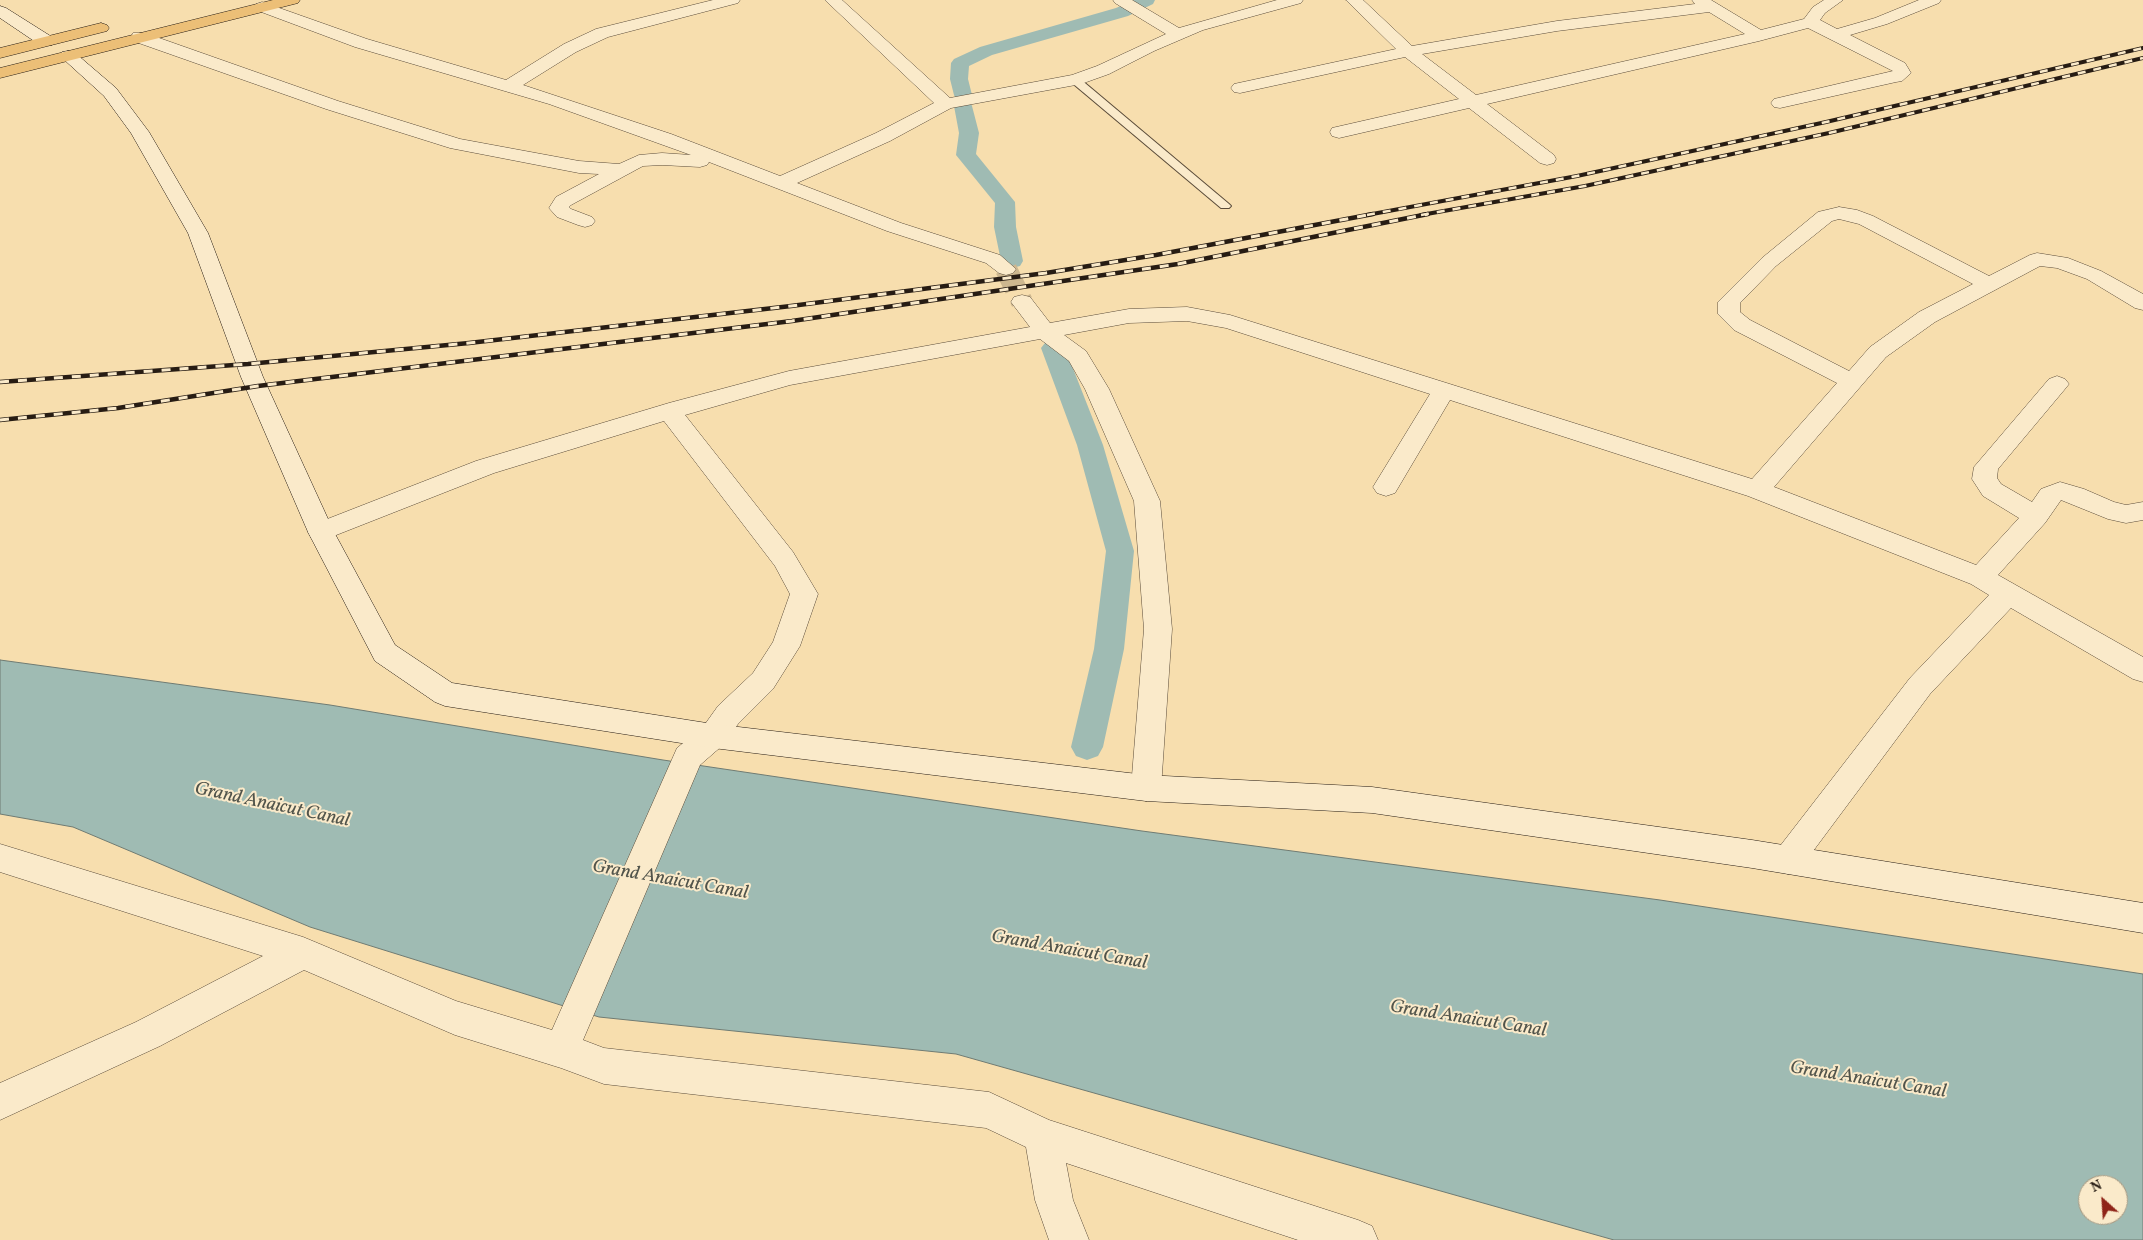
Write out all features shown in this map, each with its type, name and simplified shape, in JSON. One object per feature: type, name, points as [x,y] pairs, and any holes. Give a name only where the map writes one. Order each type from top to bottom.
[{"type":"main road","points":[[0,64],[261,4],[292,0]]},
{"type":"main road","points":[[0,73],[261,4]]},
{"type":"main road","points":[[0,53],[114,25]]},
{"type":"street","points":[[507,87],[570,48],[602,33],[732,0]]},
{"type":"street","points":[[833,0],[946,104]]},
{"type":"street","points":[[1121,0],[1179,34]]},
{"type":"street","points":[[780,183],[883,137],[946,104],[1075,80],[1197,27],[1295,0]]},
{"type":"street","points":[[1354,0],[1409,52],[1471,102],[1547,159]]},
{"type":"street","points":[[1834,35],[1881,21],[1933,0]]},
{"type":"street","points":[[1340,132],[1760,36],[1810,22],[1819,10],[1830,1]]},
{"type":"street","points":[[1240,88],[1409,52],[1705,3],[1760,36]]},
{"type":"street","points":[[261,4],[361,43],[555,100],[664,138],[894,227],[993,260],[1006,269]]},
{"type":"street","points":[[0,12],[46,41]]},
{"type":"street","points":[[1780,103],[1896,77],[1902,73],[1899,67],[1890,62],[1810,22]]},
{"type":"street","points":[[140,37],[332,105],[457,144],[579,167],[620,170]]},
{"type":"street","points":[[68,56],[110,92],[140,132],[198,233],[252,377],[321,532],[385,653],[445,694],[713,736],[1146,788],[1372,800],[1788,860],[2143,918]]},
{"type":"street","points":[[585,221],[564,213],[559,208],[563,201],[638,161],[662,159],[726,163]]},
{"type":"street","points":[[1853,382],[1742,325],[1729,314],[1729,302],[1770,262],[1825,216],[1850,214],[1866,220],[1989,284]]},
{"type":"street","points":[[1757,490],[1878,352],[1927,317],[2037,259],[2061,262],[2094,276],[2143,303]]},
{"type":"street","points":[[1022,302],[1045,332],[1078,356],[1097,389],[1147,501],[1158,629],[1146,788]]},
{"type":"street","points":[[321,532],[486,468],[669,411],[789,378],[1129,316],[1187,314],[1230,322],[1757,490],[1980,577],[2143,671]]},
{"type":"street","points":[[2036,516],[1992,490],[1984,479],[1986,468],[2057,384]]},
{"type":"street","points":[[1386,487],[1444,390]]},
{"type":"street","points":[[568,1035],[688,757],[713,736],[728,715],[763,681],[786,646],[804,594],[784,559],[669,411]]},
{"type":"street","points":[[1980,577],[2036,516],[2050,495],[2060,491],[2075,495],[2108,510],[2126,514],[2143,511]]},
{"type":"street","points":[[1788,860],[1920,686],[2008,593]]},
{"type":"street","points":[[0,858],[303,953],[456,1018],[568,1035],[604,1066],[989,1110],[1043,1136],[1126,1165],[1358,1240]]},
{"type":"street","points":[[0,1102],[148,1034],[303,953]]},
{"type":"street","points":[[1043,1136],[1054,1200],[1069,1240]]},
{"type":"lane","points":[[1075,80],[1225,206]]},
{"type":"water","name":"Grand Anaicut Canal","points":[[0,660],[330,705],[663,760],[1142,831],[1660,900],[2143,974],[2143,1240],[1614,1240],[956,1054],[599,1017],[310,927],[73,827],[0,814]]},
{"type":"waterway","points":[[963,95],[959,79],[960,63],[986,51],[1122,12],[1147,0]]},
{"type":"waterway","points":[[963,106],[969,133],[966,155],[1005,202],[1005,227],[1012,261]]},
{"type":"waterway","points":[[1053,348],[1090,445],[1120,551],[1109,649],[1087,747]]},
{"type":"tunnel","points":[[1006,269],[1022,302]]},
{"type":"railway","points":[[1367,215],[1577,176],[1826,122],[2143,48]]},
{"type":"railway","points":[[1421,215],[1585,186],[1829,133],[2143,58]]},
{"type":"railway","points":[[0,382],[248,364],[469,343],[791,306],[1046,273],[1156,255],[1373,214]]},
{"type":"railway","points":[[0,420],[118,408],[258,386],[792,321],[1178,264],[1428,214]]}]
